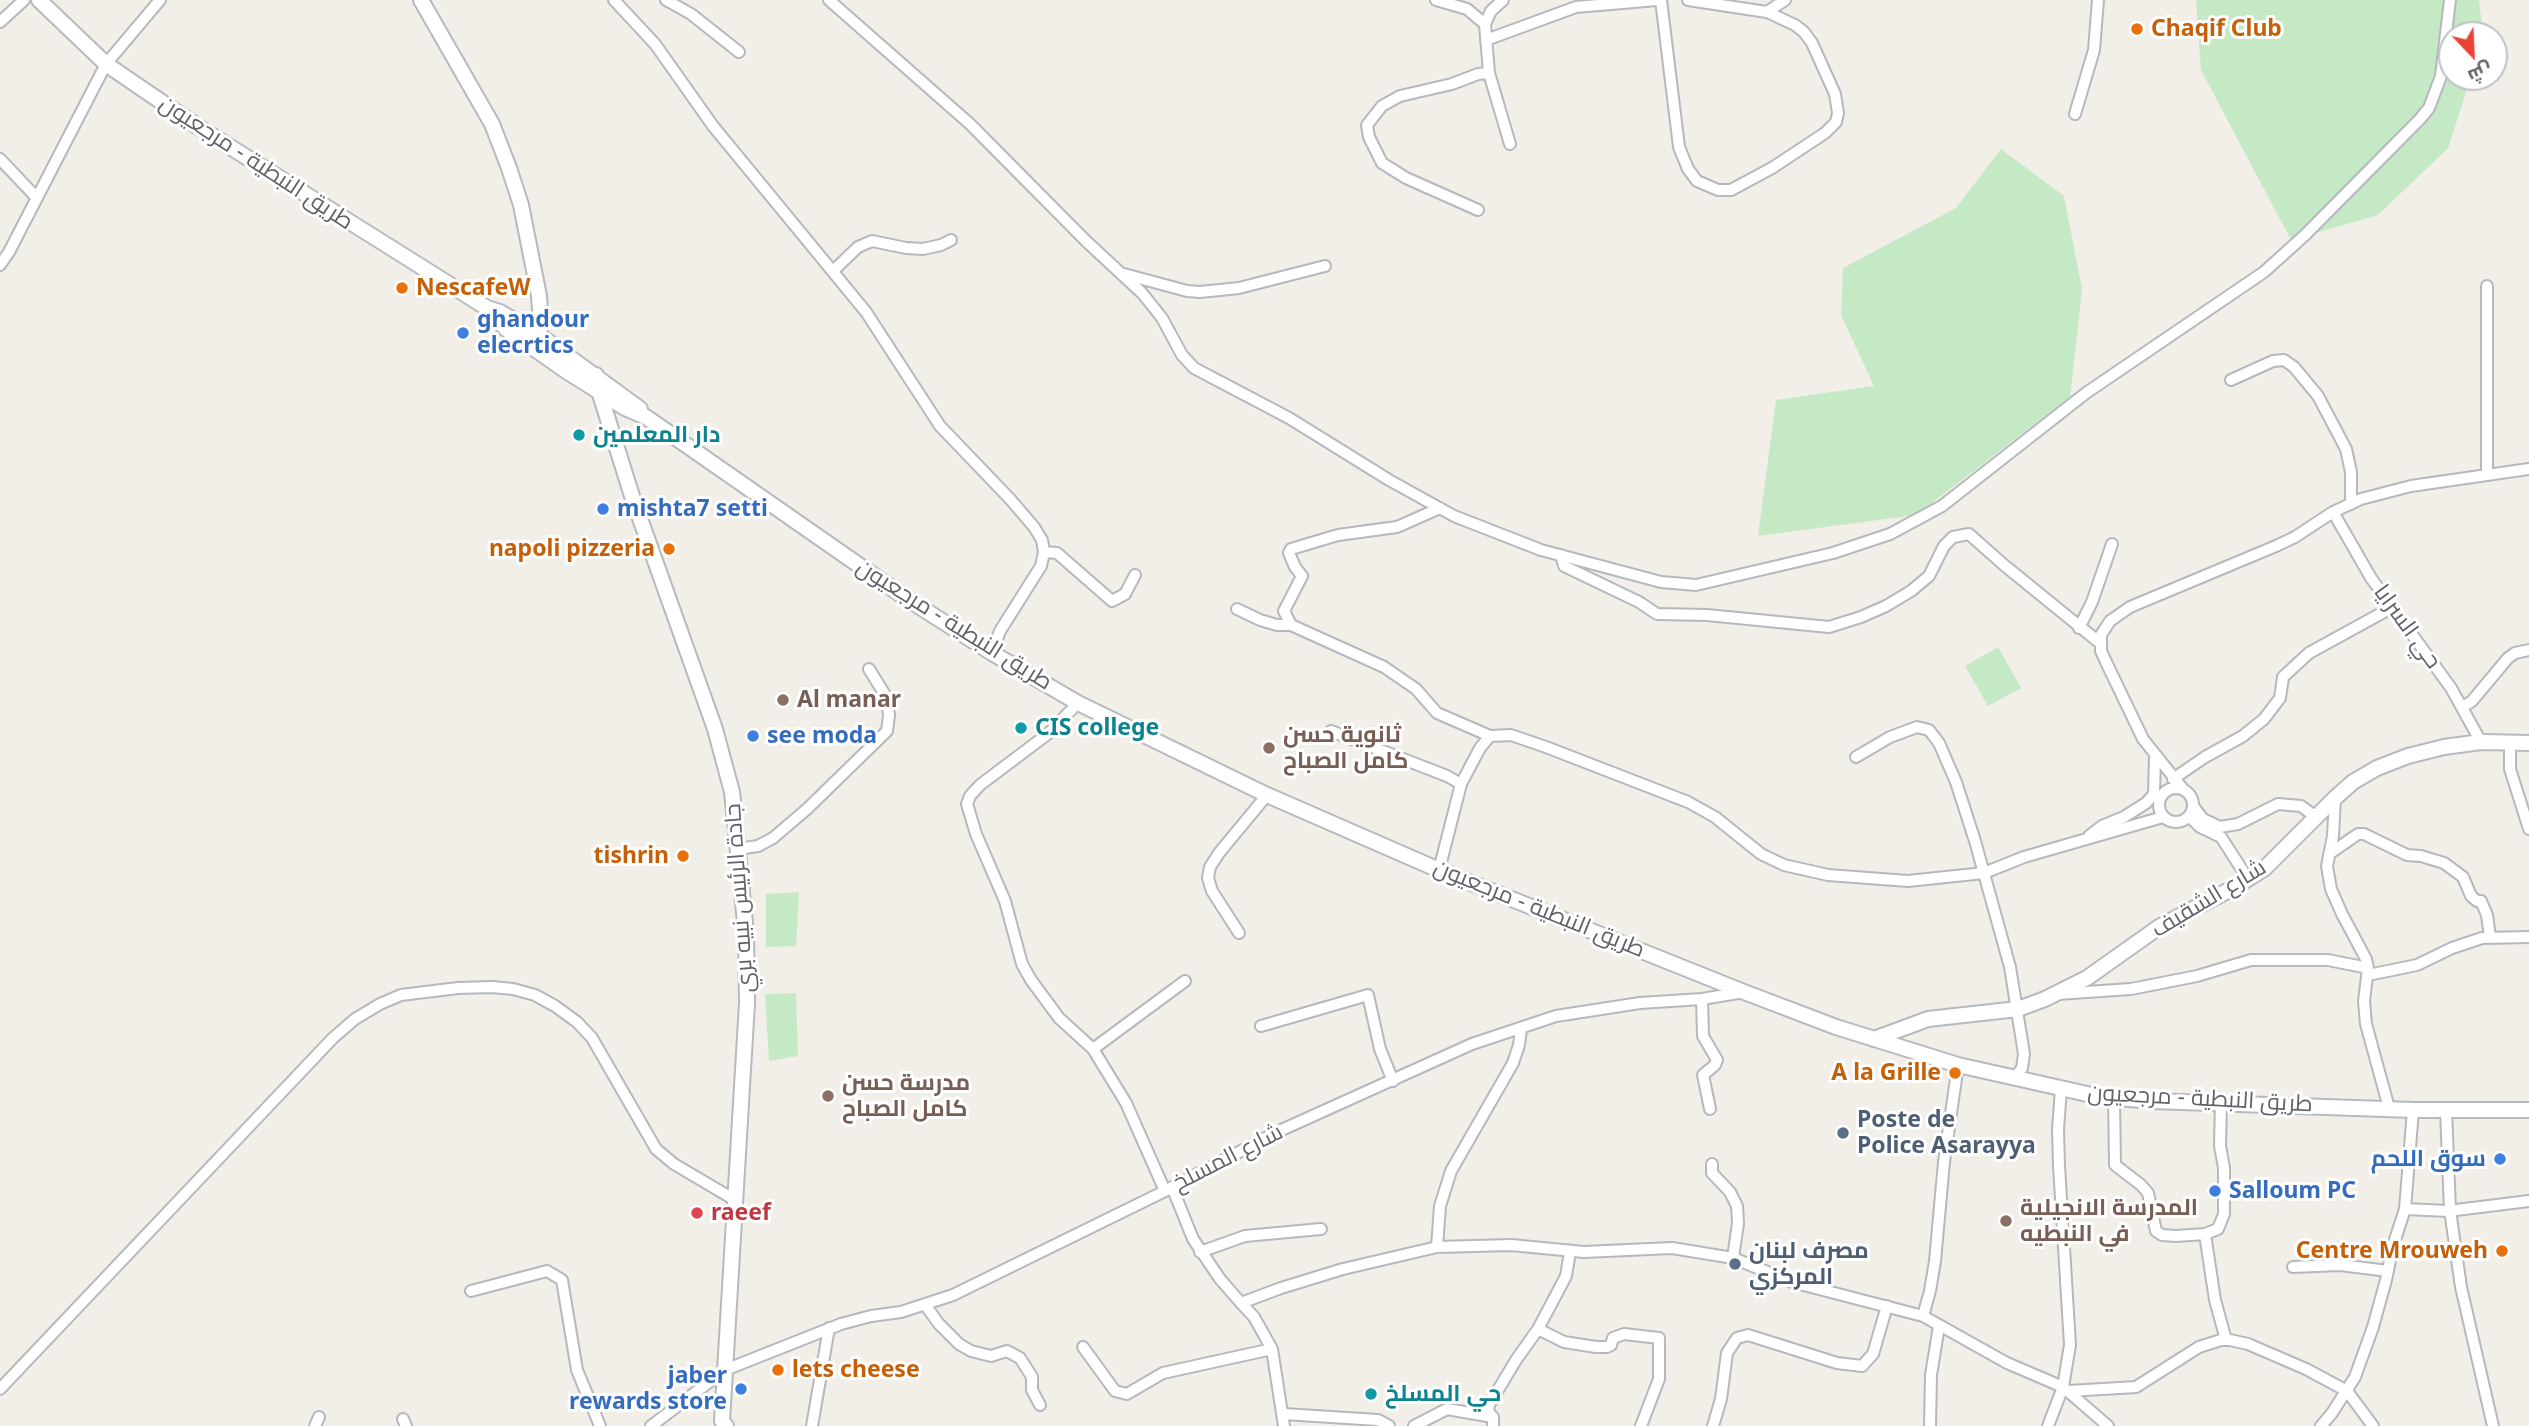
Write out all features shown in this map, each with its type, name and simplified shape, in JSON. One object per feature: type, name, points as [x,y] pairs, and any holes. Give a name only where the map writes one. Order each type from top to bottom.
[{"type":"main road","name":"طريق النبطية - مرجعيون","points":[[39,0],[106,64],[211,136],[487,308],[500,312],[540,335],[593,380]]},
{"type":"main road","points":[[421,0],[492,124],[509,168],[521,205],[539,296],[540,335],[535,350]]},
{"type":"main road","name":"طريق النبطية - مرجعيون","points":[[487,308],[506,329],[535,350],[639,407],[646,417],[906,598],[992,653],[1078,703],[1267,795],[1439,870],[1744,992],[1874,1039],[1958,1065],[2061,1089],[2114,1098],[2413,1110],[2529,1110]]},
{"type":"main road","name":"جادة الرئيس نبيه بري","points":[[593,380],[599,419],[623,469],[715,729],[732,792],[746,933],[747,1003],[723,1424]]},
{"type":"main road","name":"شارع الشقيف","points":[[1874,1039],[1928,1019],[2018,1009],[2087,978],[2175,918],[2265,868],[2335,798],[2353,782],[2377,768],[2444,747],[2481,742],[2529,743]]},
{"type":"street","points":[[0,22],[24,0]]},
{"type":"street","points":[[0,265],[106,64],[160,0]]},
{"type":"street","points":[[614,0],[655,44],[713,126],[866,312],[940,426],[1034,527],[1044,552],[1041,566],[1000,631],[992,653]]},
{"type":"street","points":[[666,0],[691,14],[739,52]]},
{"type":"street","points":[[1436,0],[1467,9],[1485,24]]},
{"type":"street","points":[[1503,0],[1491,11],[1485,24],[1489,73],[1510,144]]},
{"type":"street","points":[[1486,40],[1576,7],[1659,0],[1678,147],[1697,181],[1718,190],[1731,190],[1825,134],[1836,122],[1838,113],[1835,94],[1812,43],[1795,24],[1767,12],[1688,0]]},
{"type":"street","points":[[1767,12],[1785,0]]},
{"type":"street","points":[[2075,114],[2094,50],[2098,0]]},
{"type":"street","points":[[832,1],[970,124],[1152,304],[1182,355],[1194,368],[1289,418],[1440,508],[1514,540],[1561,555],[1661,582],[1696,586],[1833,553],[1890,534],[1942,506],[2086,393],[2247,285],[2305,235],[2429,108],[2441,76],[2450,0]]},
{"type":"street","points":[[1478,211],[1406,178],[1382,163],[1369,137],[1367,125],[1382,106],[1400,96],[1489,73]]},
{"type":"street","points":[[0,159],[36,197]]},
{"type":"street","points":[[833,271],[858,247],[872,241],[923,249],[951,240]]},
{"type":"street","points":[[1121,273],[1200,292],[1239,288],[1325,266]]},
{"type":"street","points":[[2487,286],[2487,475]]},
{"type":"street","points":[[2231,380],[2273,361],[2284,360],[2294,367],[2318,396],[2346,449],[2351,472],[2351,504]]},
{"type":"street","points":[[2248,879],[2221,837],[2200,827],[2191,811],[2191,796],[2173,779],[2138,731],[2100,643],[2105,627],[2130,607],[2276,546],[2333,512],[2375,495],[2402,488],[2529,469]]},
{"type":"street","points":[[1291,625],[1284,611],[1302,576],[1289,554],[1291,549],[1338,535],[1396,527],[1440,508]]},
{"type":"street","name":"حي السرايا","points":[[2333,512],[2365,569],[2463,707],[2481,742]]},
{"type":"street","points":[[1561,555],[1564,566],[1639,602],[1657,614],[1707,615],[1829,627],[1861,617],[1911,591],[1929,576],[1944,546],[1953,537],[1962,533],[1969,534],[2100,643]]},
{"type":"street","points":[[2079,628],[2092,602],[2112,544]]},
{"type":"street","points":[[1044,552],[1057,553],[1112,601],[1125,594],[1135,575]]},
{"type":"street","points":[[2173,779],[2243,736],[2264,719],[2280,698],[2283,677],[2309,653],[2391,608]]},
{"type":"street","points":[[1237,609],[1260,620],[1277,625],[1291,625],[1369,659],[1416,689],[1437,713],[1490,736],[1511,735],[1674,795],[1715,817],[1761,854],[1784,865],[1828,875],[1908,881],[1984,873],[2024,857],[2163,817]]},
{"type":"street","points":[[2463,707],[2472,701],[2508,658],[2529,649]]},
{"type":"street","points":[[737,849],[758,846],[773,838],[807,809],[887,731],[887,698],[869,668]]},
{"type":"street","points":[[1078,703],[1049,733],[980,785],[967,804],[976,834],[1005,901],[1022,964],[1059,1018],[1093,1049],[1126,1103],[1200,1252],[1254,1317],[1272,1349],[1284,1426]]},
{"type":"street","points":[[1856,758],[1872,747],[1912,728],[1923,728],[1934,734],[1956,782],[2005,947],[2024,1054],[2022,1068],[2015,1077]]},
{"type":"street","points":[[1331,731],[1426,767],[1461,784]]},
{"type":"street","points":[[1439,870],[1461,784],[1480,748],[1490,736]]},
{"type":"street","points":[[2510,742],[2510,769],[2529,829]]},
{"type":"street","points":[[2155,756],[2157,796],[2163,817],[2169,821],[2180,822],[2191,811]]},
{"type":"street","points":[[2084,840],[2102,826],[2124,817],[2172,788],[2183,789]]},
{"type":"street","points":[[1239,933],[1212,891],[1208,878],[1210,867],[1267,795]]},
{"type":"street","points":[[2335,798],[2333,836],[2327,866],[2331,889],[2366,959],[2366,1024],[2389,1108]]},
{"type":"street","points":[[2191,811],[2220,827],[2238,824],[2278,804],[2301,806],[2316,817]]},
{"type":"street","points":[[2329,854],[2358,834],[2364,834],[2407,855],[2444,863],[2462,877],[2471,896],[2482,901],[2490,937]]},
{"type":"street","points":[[2056,993],[2131,989],[2197,976],[2250,960],[2328,960],[2368,971],[2406,968],[2462,944],[2490,937],[2529,937]]},
{"type":"street","points":[[1093,1049],[1185,981]]},
{"type":"street","points":[[0,1389],[333,1038],[355,1019],[401,995],[492,987],[535,995],[555,1006],[577,1022],[592,1038],[656,1149],[674,1164],[735,1200]]},
{"type":"street","name":"شارع المسلخ","points":[[651,1426],[725,1370],[830,1328],[871,1316],[926,1306],[1169,1189],[1277,1132],[1472,1044],[1566,1014],[1667,999],[1702,999],[1744,992]]},
{"type":"street","points":[[1261,1026],[1368,995],[1380,1049],[1393,1081]]},
{"type":"street","points":[[1702,999],[1703,1036],[1717,1060],[1703,1075],[1710,1109]]},
{"type":"street","points":[[1437,1247],[1440,1206],[1451,1171],[1513,1063],[1521,1029]]},
{"type":"street","points":[[1923,1316],[1935,1261],[1944,1162],[1958,1065]]},
{"type":"street","points":[[2048,1426],[2066,1389],[2070,1345],[2059,1166],[2061,1089]]},
{"type":"street","points":[[2114,1098],[2116,1166],[2148,1193],[2156,1231],[2162,1235],[2176,1236],[2205,1234],[2218,1229],[2224,1214],[2224,1168],[2220,1146],[2221,1102]]},
{"type":"street","points":[[2321,1426],[2347,1391],[2373,1327],[2405,1209],[2413,1110]]},
{"type":"street","points":[[2446,1110],[2450,1210],[2461,1287],[2493,1426]]},
{"type":"street","points":[[1712,1164],[1711,1171],[1730,1192],[1737,1206],[1738,1223],[1733,1258]]},
{"type":"street","points":[[2405,1209],[2450,1210],[2529,1201]]},
{"type":"street","points":[[1200,1252],[1245,1236],[1321,1230]]},
{"type":"street","points":[[2205,1234],[2215,1300],[2226,1340]]},
{"type":"street","points":[[1241,1303],[1331,1273],[1437,1247],[1511,1245],[1570,1252],[1672,1248],[1733,1258],[1792,1282],[1923,1316],[2007,1363],[2066,1389],[2108,1426]]},
{"type":"street","points":[[1493,1422],[1488,1412],[1489,1405],[1538,1329],[1566,1276],[1570,1252]]},
{"type":"street","points":[[2293,1267],[2340,1265],[2388,1271]]},
{"type":"street","points":[[471,1291],[547,1271],[562,1280],[576,1370],[600,1426]]},
{"type":"street","points":[[926,1306],[939,1324],[971,1351],[991,1356],[1007,1351],[1020,1358],[1032,1377],[1032,1390],[1040,1405]]},
{"type":"street","points":[[1713,1426],[1721,1399],[1727,1353],[1737,1338],[1748,1335],[1837,1363],[1862,1366],[1873,1354],[1887,1306]]},
{"type":"street","points":[[1930,1426],[1931,1375],[1938,1326]]},
{"type":"street","points":[[813,1426],[830,1328]]},
{"type":"street","points":[[1538,1329],[1564,1342],[1596,1347],[1607,1347],[1613,1338],[1624,1334],[1659,1338],[1659,1379],[1641,1426]]},
{"type":"street","points":[[2066,1389],[2136,1387],[2200,1348],[2226,1340],[2258,1348],[2324,1377],[2347,1391],[2373,1426]]},
{"type":"street","points":[[1083,1347],[1115,1391],[1127,1394],[1163,1373],[1272,1349]]},
{"type":"street","points":[[1414,1426],[1447,1409],[1493,1422]]},
{"type":"street","points":[[1284,1414],[1378,1420],[1389,1426]]},
{"type":"green space","points":[[2196,0],[2479,0],[2481,21],[2438,21],[2438,91],[2466,91],[2448,148],[2378,215],[2291,240],[2201,70]]},
{"type":"green space","points":[[2001,149],[2064,196],[2082,289],[2070,397],[1916,515],[1758,536],[1776,400],[1874,386],[1841,315],[1843,268],[1956,208]]},
{"type":"green space","points":[[1998,647],[2021,688],[1988,706],[1965,666]]},
{"type":"green space","points":[[799,892],[796,946],[766,947],[766,894]]},
{"type":"green space","points":[[796,993],[798,1056],[769,1061],[765,994]]},
{"type":"place","name":"Chaqif Club","points":[[2137,29]]},
{"type":"place","name":"NescafeW","points":[[402,288]]},
{"type":"place","name":"ghandour elecrtics","points":[[463,333]]},
{"type":"place","name":"دار المعلمين","points":[[579,435]]},
{"type":"place","name":"mishta7 setti","points":[[603,509]]},
{"type":"place","name":"napoli pizzeria","points":[[669,549]]},
{"type":"place","name":"Al manar","points":[[783,700]]},
{"type":"place","name":"CIS college","points":[[1021,728]]},
{"type":"place","name":"see moda","points":[[753,736]]},
{"type":"place","name":"ثانوية حسن كامل الصباح","points":[[1269,748]]},
{"type":"place","name":"tishrin","points":[[683,856]]},
{"type":"place","name":"A la Grille","points":[[1955,1073]]},
{"type":"place","name":"مدرسة حسن كامل الصباح","points":[[828,1096]]},
{"type":"place","name":"Poste de Police Asarayya","points":[[1843,1133]]},
{"type":"place","name":"سوق اللحم","points":[[2500,1159]]},
{"type":"place","name":"Salloum PC","points":[[2215,1191]]},
{"type":"place","name":"raeef","points":[[697,1213]]},
{"type":"place","name":"المدرسة الانجيلية في النبطيه","points":[[2006,1221]]},
{"type":"place","name":"Centre Mrouweh","points":[[2502,1251]]},
{"type":"place","name":"مصرف لبنان المركزي","points":[[1735,1264]]},
{"type":"place","name":"lets cheese","points":[[778,1370]]},
{"type":"place","name":"jaber rewards store","points":[[741,1389]]},
{"type":"place","name":"حي المسلخ","points":[[1371,1394]]}]
